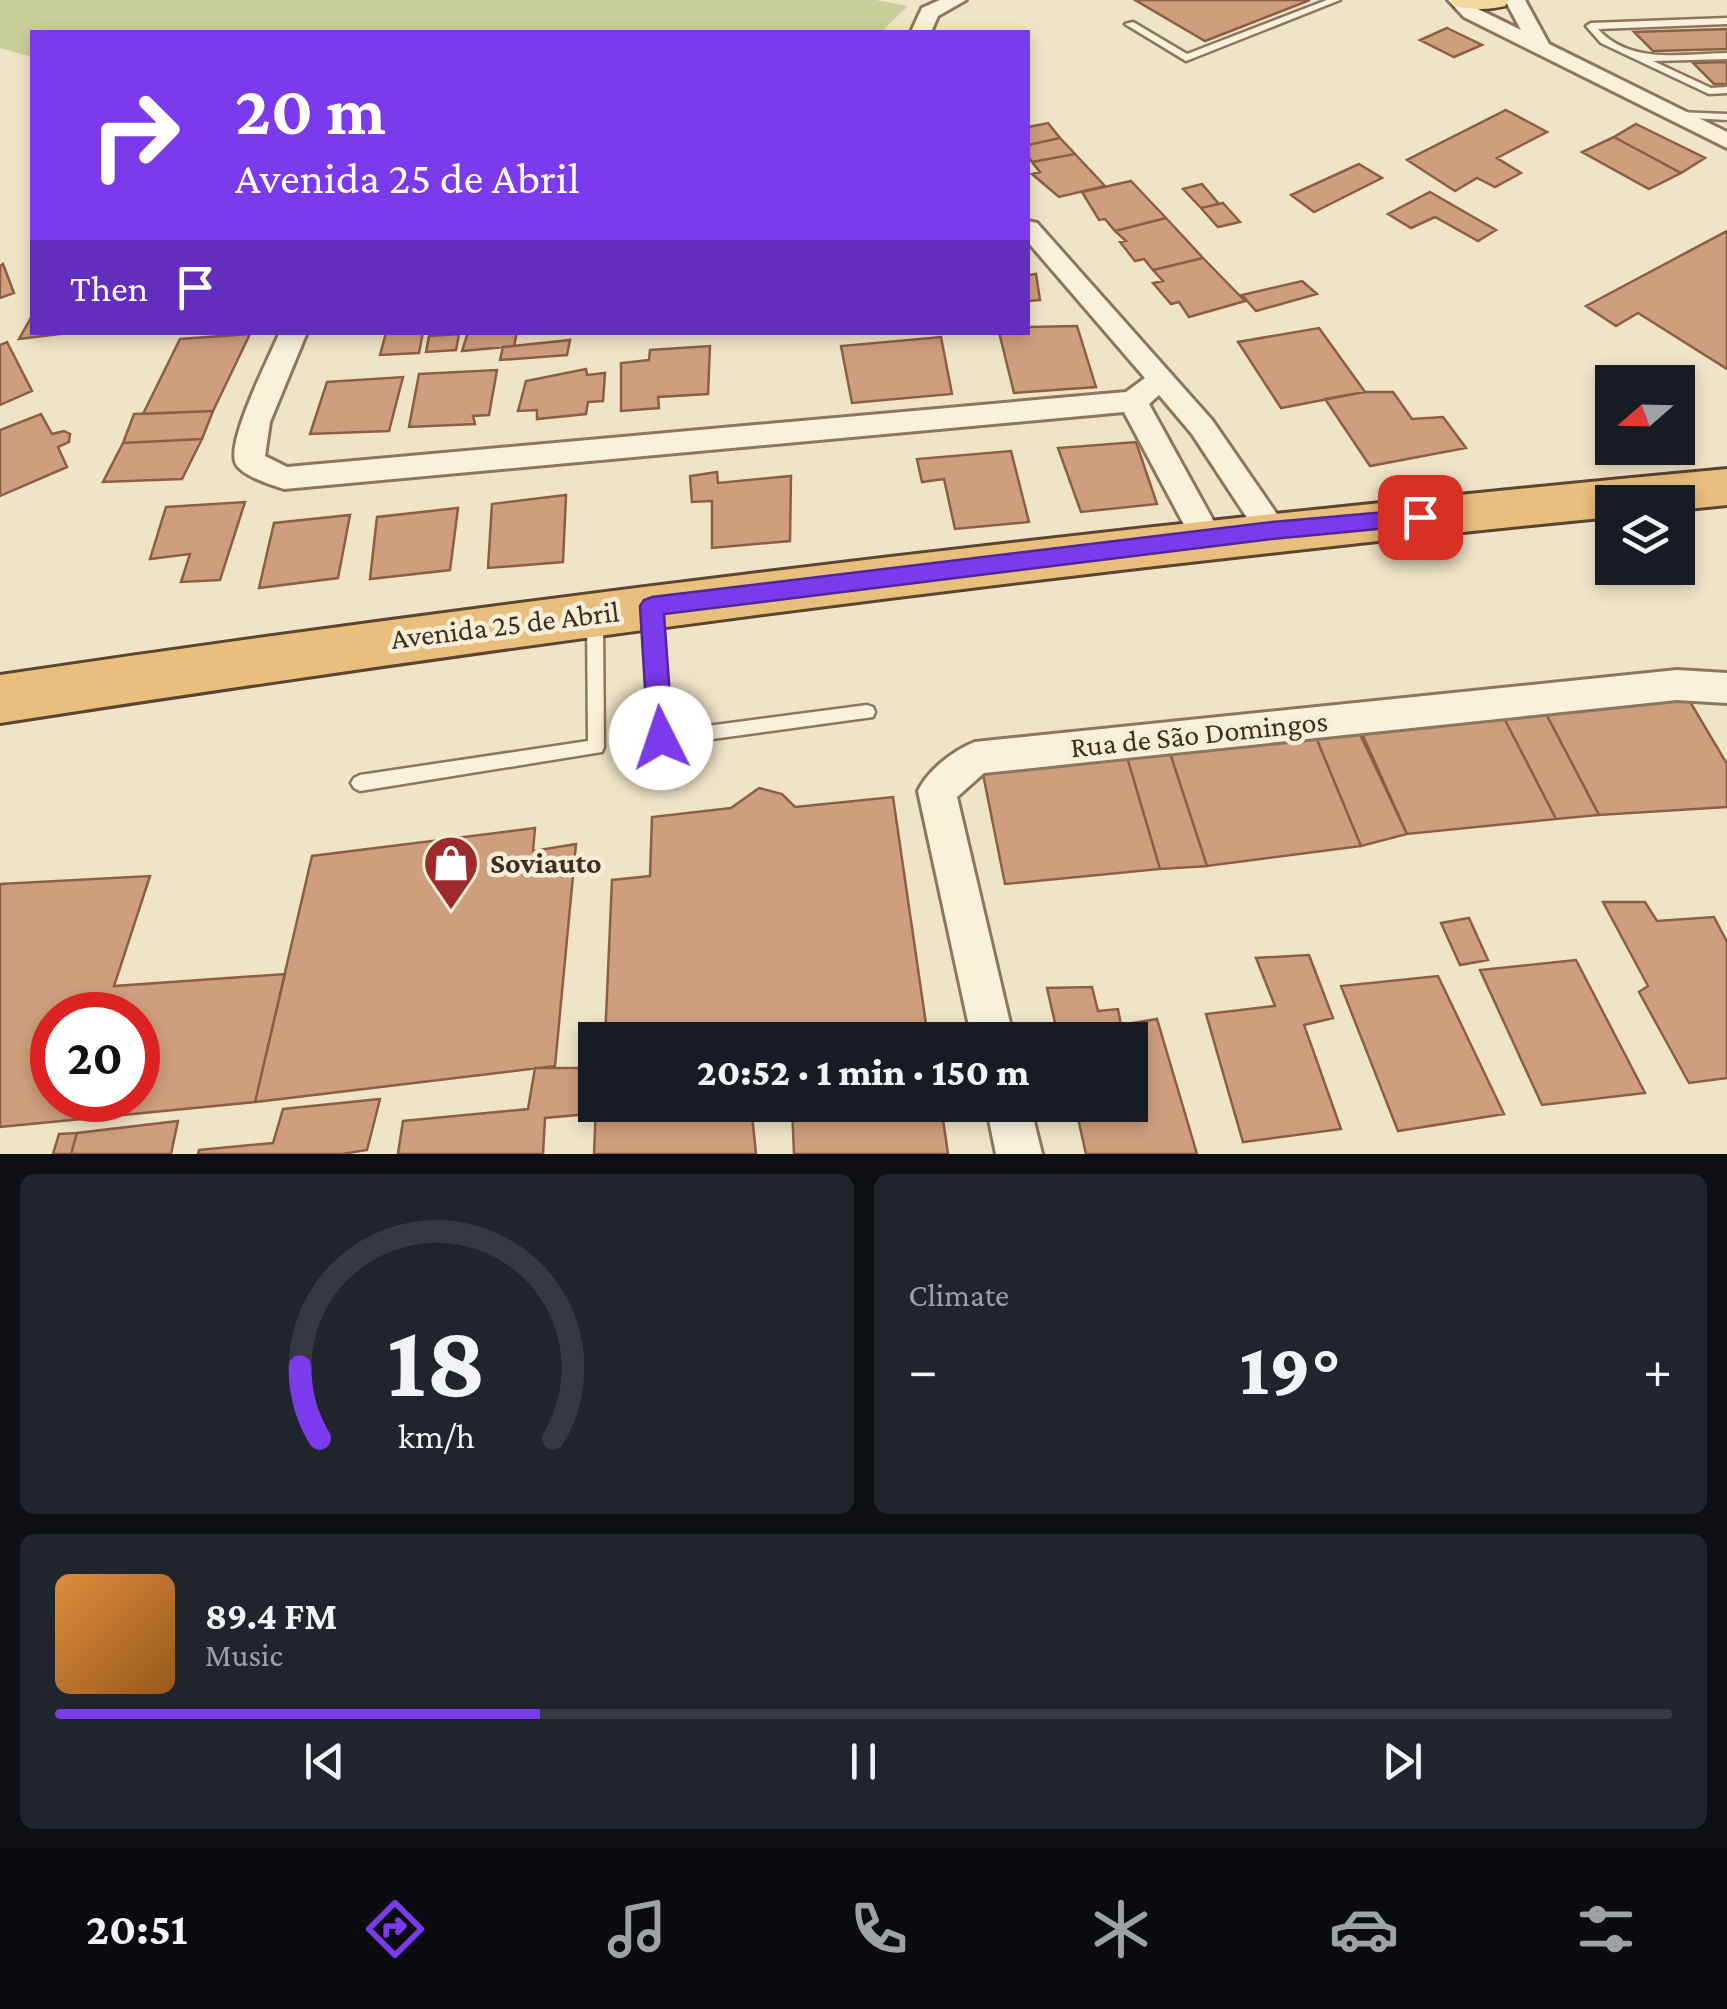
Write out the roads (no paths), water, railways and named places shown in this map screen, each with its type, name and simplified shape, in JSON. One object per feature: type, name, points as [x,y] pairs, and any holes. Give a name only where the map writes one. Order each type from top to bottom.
[{"type":"highway","name":"Avenida 25 de Abril","points":[[0,699],[423,635],[652,606],[1272,531],[1727,487]]},
{"type":"main road","points":[[1462,0],[1494,0]]},
{"type":"street","points":[[922,30],[929,12],[956,0]]},
{"type":"street","points":[[1462,0],[1471,13],[1727,141]]},
{"type":"street","points":[[1516,0],[1541,49]]},
{"type":"street","points":[[1030,230],[1202,426],[1272,531]]},
{"type":"street","points":[[293,335],[255,422],[249,461],[284,478],[1133,401],[1162,379]]},
{"type":"street","points":[[1133,401],[1208,540]]},
{"type":"street","name":"Rua de São Domingos","points":[[989,1022],[937,791],[975,758],[1677,685],[1727,688]]},
{"type":"street","points":[[1012,1122],[1019,1154]]},
{"type":"lane","points":[[1130,24],[1186,58],[1335,0]]},
{"type":"lane","points":[[1727,21],[1591,26],[1604,41],[1709,91],[1727,90]]},
{"type":"lane","points":[[1641,58],[1727,56]]},
{"type":"lane","points":[[1676,115],[1727,117]]},
{"type":"lane","points":[[652,606],[661,738],[867,712]]},
{"type":"lane","points":[[360,782],[596,747],[595,614]]},
{"type":"place","name":"Soviauto","points":[[451,912]]}]
